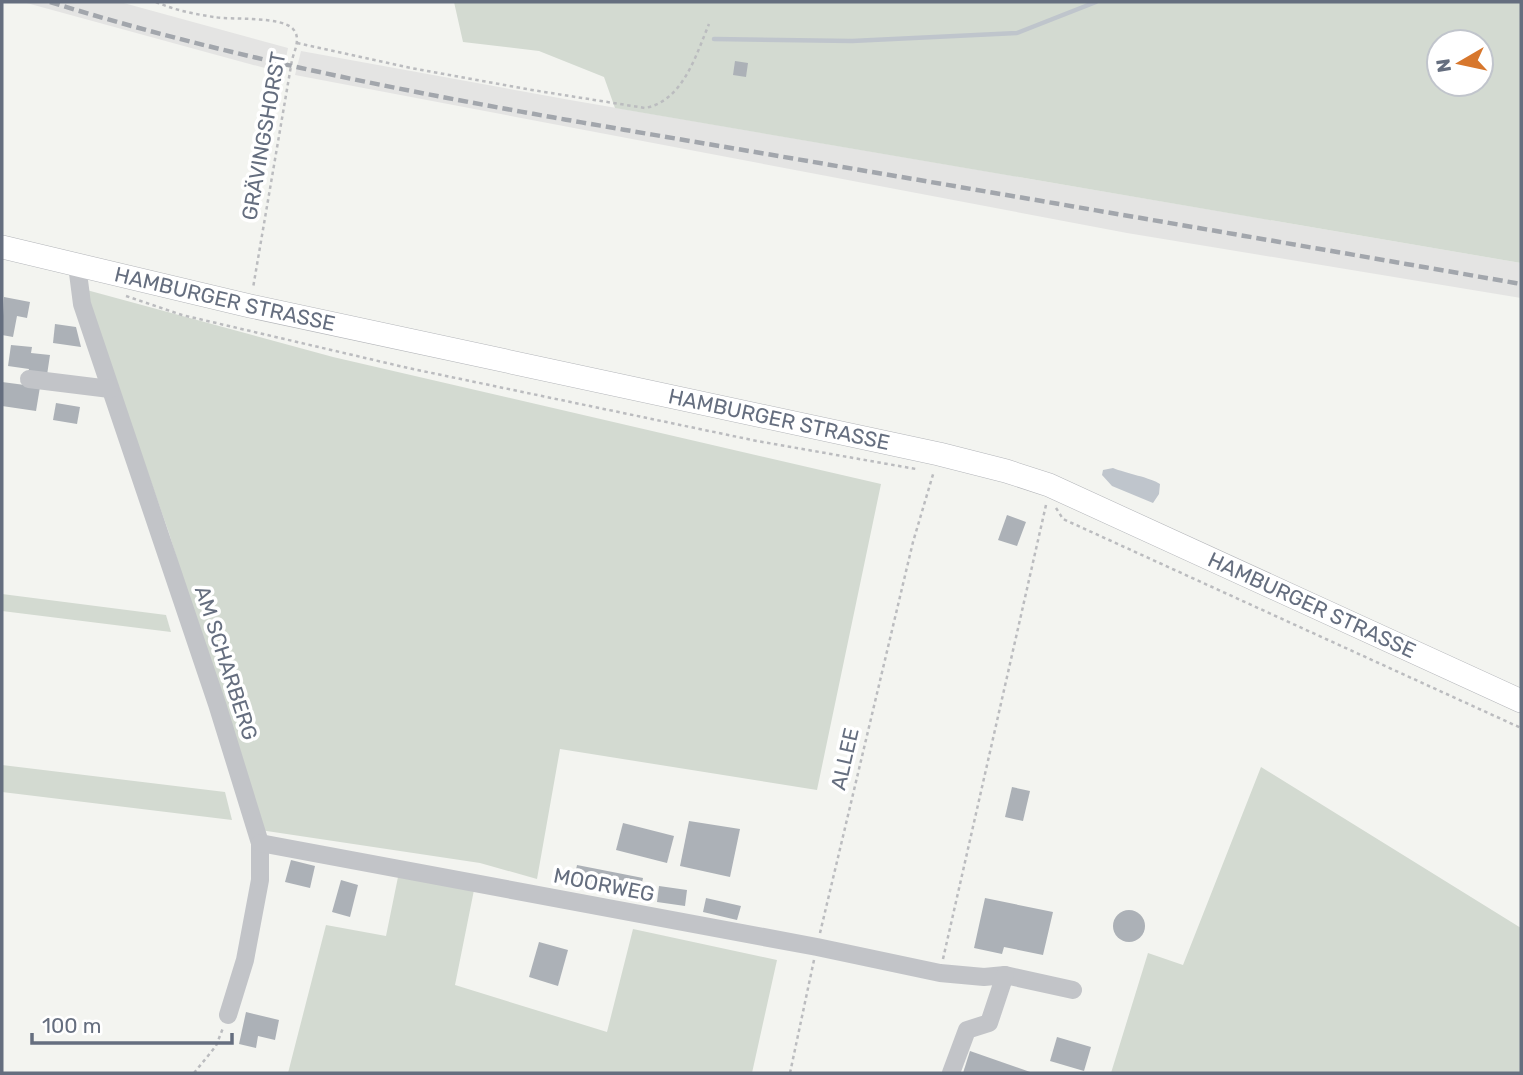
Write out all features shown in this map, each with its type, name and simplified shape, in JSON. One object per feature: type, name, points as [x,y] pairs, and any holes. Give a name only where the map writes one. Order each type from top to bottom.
[{"type":"main road","name":"HAMBURGER STRASSE","points":[[2,247],[939,466],[1049,485],[1521,701]]},
{"type":"street","name":"AM SCHARBERG","points":[[79,264],[82,304],[217,704],[260,844],[260,880],[245,960],[228,1015]]},
{"type":"street","points":[[29,379],[110,389]]},
{"type":"street","name":"MOORWEG","points":[[260,844],[940,972],[984,977],[1006,975],[1073,990]]},
{"type":"street","points":[[951,1073],[967,1030],[989,1023],[1006,975]]},
{"type":"path","name":"GRÄVINGSHORST","points":[[156,2],[214,17],[280,22],[292,27],[298,43],[292,60],[250,306]]},
{"type":"path","points":[[298,43],[411,68],[645,108],[654,106],[673,94],[688,72],[709,24]]},
{"type":"path","points":[[117,293],[182,315],[408,368],[757,441],[884,465],[921,469]]},
{"type":"path","name":"ALLEE","points":[[790,1073],[817,947],[913,542],[939,466]]},
{"type":"path","points":[[940,972],[1048,496]]},
{"type":"path","points":[[1055,506],[1063,519],[1521,728]]},
{"type":"path","points":[[194,1073],[216,1046],[228,1015]]},
{"type":"shaded area","points":[[23,2],[120,2],[288,48],[283,73]]},
{"type":"shaded area","points":[[454,2],[1521,2],[1521,263],[615,108],[604,77],[539,51],[463,42]]},
{"type":"shaded area","points":[[301,51],[570,100],[1521,263],[1521,298],[1127,233],[295,75]]},
{"type":"shaded area","points":[[83,289],[333,357],[881,484],[817,790],[560,749],[537,879],[480,863],[260,830],[169,533]]},
{"type":"shaded area","points":[[1113,468],[1160,484],[1159,494],[1153,503],[1112,486],[1102,475],[1103,470]]},
{"type":"shaded area","points":[[2,594],[166,615],[171,632],[2,611]]},
{"type":"shaded area","points":[[2,765],[225,792],[232,820],[2,792]]},
{"type":"shaded area","points":[[1261,767],[1521,928],[1521,1073],[1111,1073],[1148,953],[1183,965]]},
{"type":"shaded area","points":[[398,877],[474,890],[455,985],[607,1032],[633,929],[777,960],[752,1073],[288,1073],[326,925],[386,936]]},
{"type":"building","points":[[735,61],[748,63],[746,77],[733,75]]},
{"type":"building","points":[[4,297],[30,302],[27,318],[17,316],[13,337],[2,335]]},
{"type":"building","points":[[55,324],[76,327],[81,347],[53,343]]},
{"type":"building","points":[[11,345],[32,347],[31,353],[50,355],[47,375],[28,373],[29,369],[8,366]]},
{"type":"building","points":[[2,382],[40,387],[36,411],[2,406]]},
{"type":"building","points":[[56,403],[80,407],[77,424],[53,420]]},
{"type":"building","points":[[1007,515],[1026,522],[1017,546],[998,540]]},
{"type":"building","points":[[1012,787],[1030,791],[1023,821],[1005,817]]},
{"type":"building","points":[[689,821],[740,829],[730,877],[680,866]]},
{"type":"building","points":[[623,823],[674,836],[667,863],[616,850]]},
{"type":"building","points":[[291,860],[315,866],[310,888],[285,882]]},
{"type":"building","points":[[577,865],[643,878],[639,897],[573,884]]},
{"type":"building","points":[[341,880],[358,885],[350,917],[332,912]]},
{"type":"building","points":[[659,886],[687,890],[685,906],[657,902]]},
{"type":"building","points":[[706,898],[741,906],[737,920],[703,912]]},
{"type":"building","points":[[985,898],[1053,912],[1043,955],[1004,947],[1002,954],[974,948]]},
{"type":"building","points":[[1129,910],[1140,915],[1145,926],[1140,937],[1129,942],[1118,937],[1113,926],[1118,915]]},
{"type":"building","points":[[539,942],[568,950],[558,986],[529,977]]},
{"type":"building","points":[[246,1012],[279,1020],[275,1040],[258,1036],[256,1048],[239,1044]]},
{"type":"building","points":[[1057,1037],[1091,1047],[1084,1071],[1050,1061]]},
{"type":"building","points":[[970,1051],[1033,1073],[963,1073]]},
{"type":"waterway","points":[[714,39],[852,41],[1017,33],[1096,2]]},
{"type":"railway","points":[[50,2],[222,50],[485,105],[1521,284]]}]
